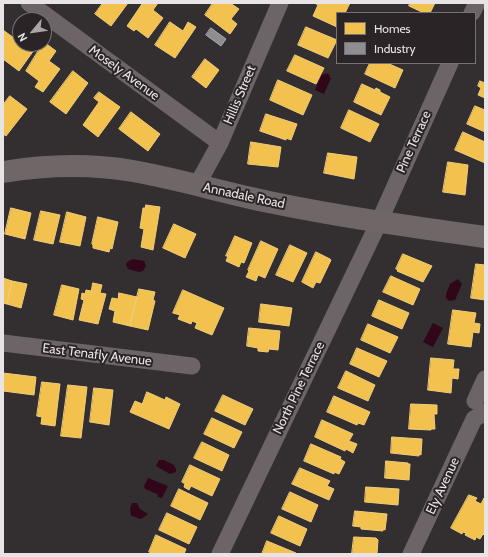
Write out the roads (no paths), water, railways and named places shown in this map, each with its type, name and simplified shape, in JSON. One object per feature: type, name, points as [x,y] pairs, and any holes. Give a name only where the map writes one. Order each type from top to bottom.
[{"type":"street","name":"Mosely Avenue","points":[[29,3],[220,143]]},
{"type":"street","name":"Hillis Street","points":[[197,185],[220,143],[280,3]]},
{"type":"street","points":[[472,12],[477,3]]},
{"type":"street","name":"Pine Terrace","points":[[379,222],[450,64]]},
{"type":"street","name":"Annadale Road","points":[[3,172],[53,167],[92,167],[132,171],[269,202],[379,222],[485,237]]},
{"type":"street","name":"North Pine Terrace","points":[[220,554],[379,222]]},
{"type":"street","name":"East Tenafly Avenue","points":[[3,343],[192,366]]},
{"type":"street","name":"Ely Avenue","points":[[411,554],[478,411],[485,379]]}]
